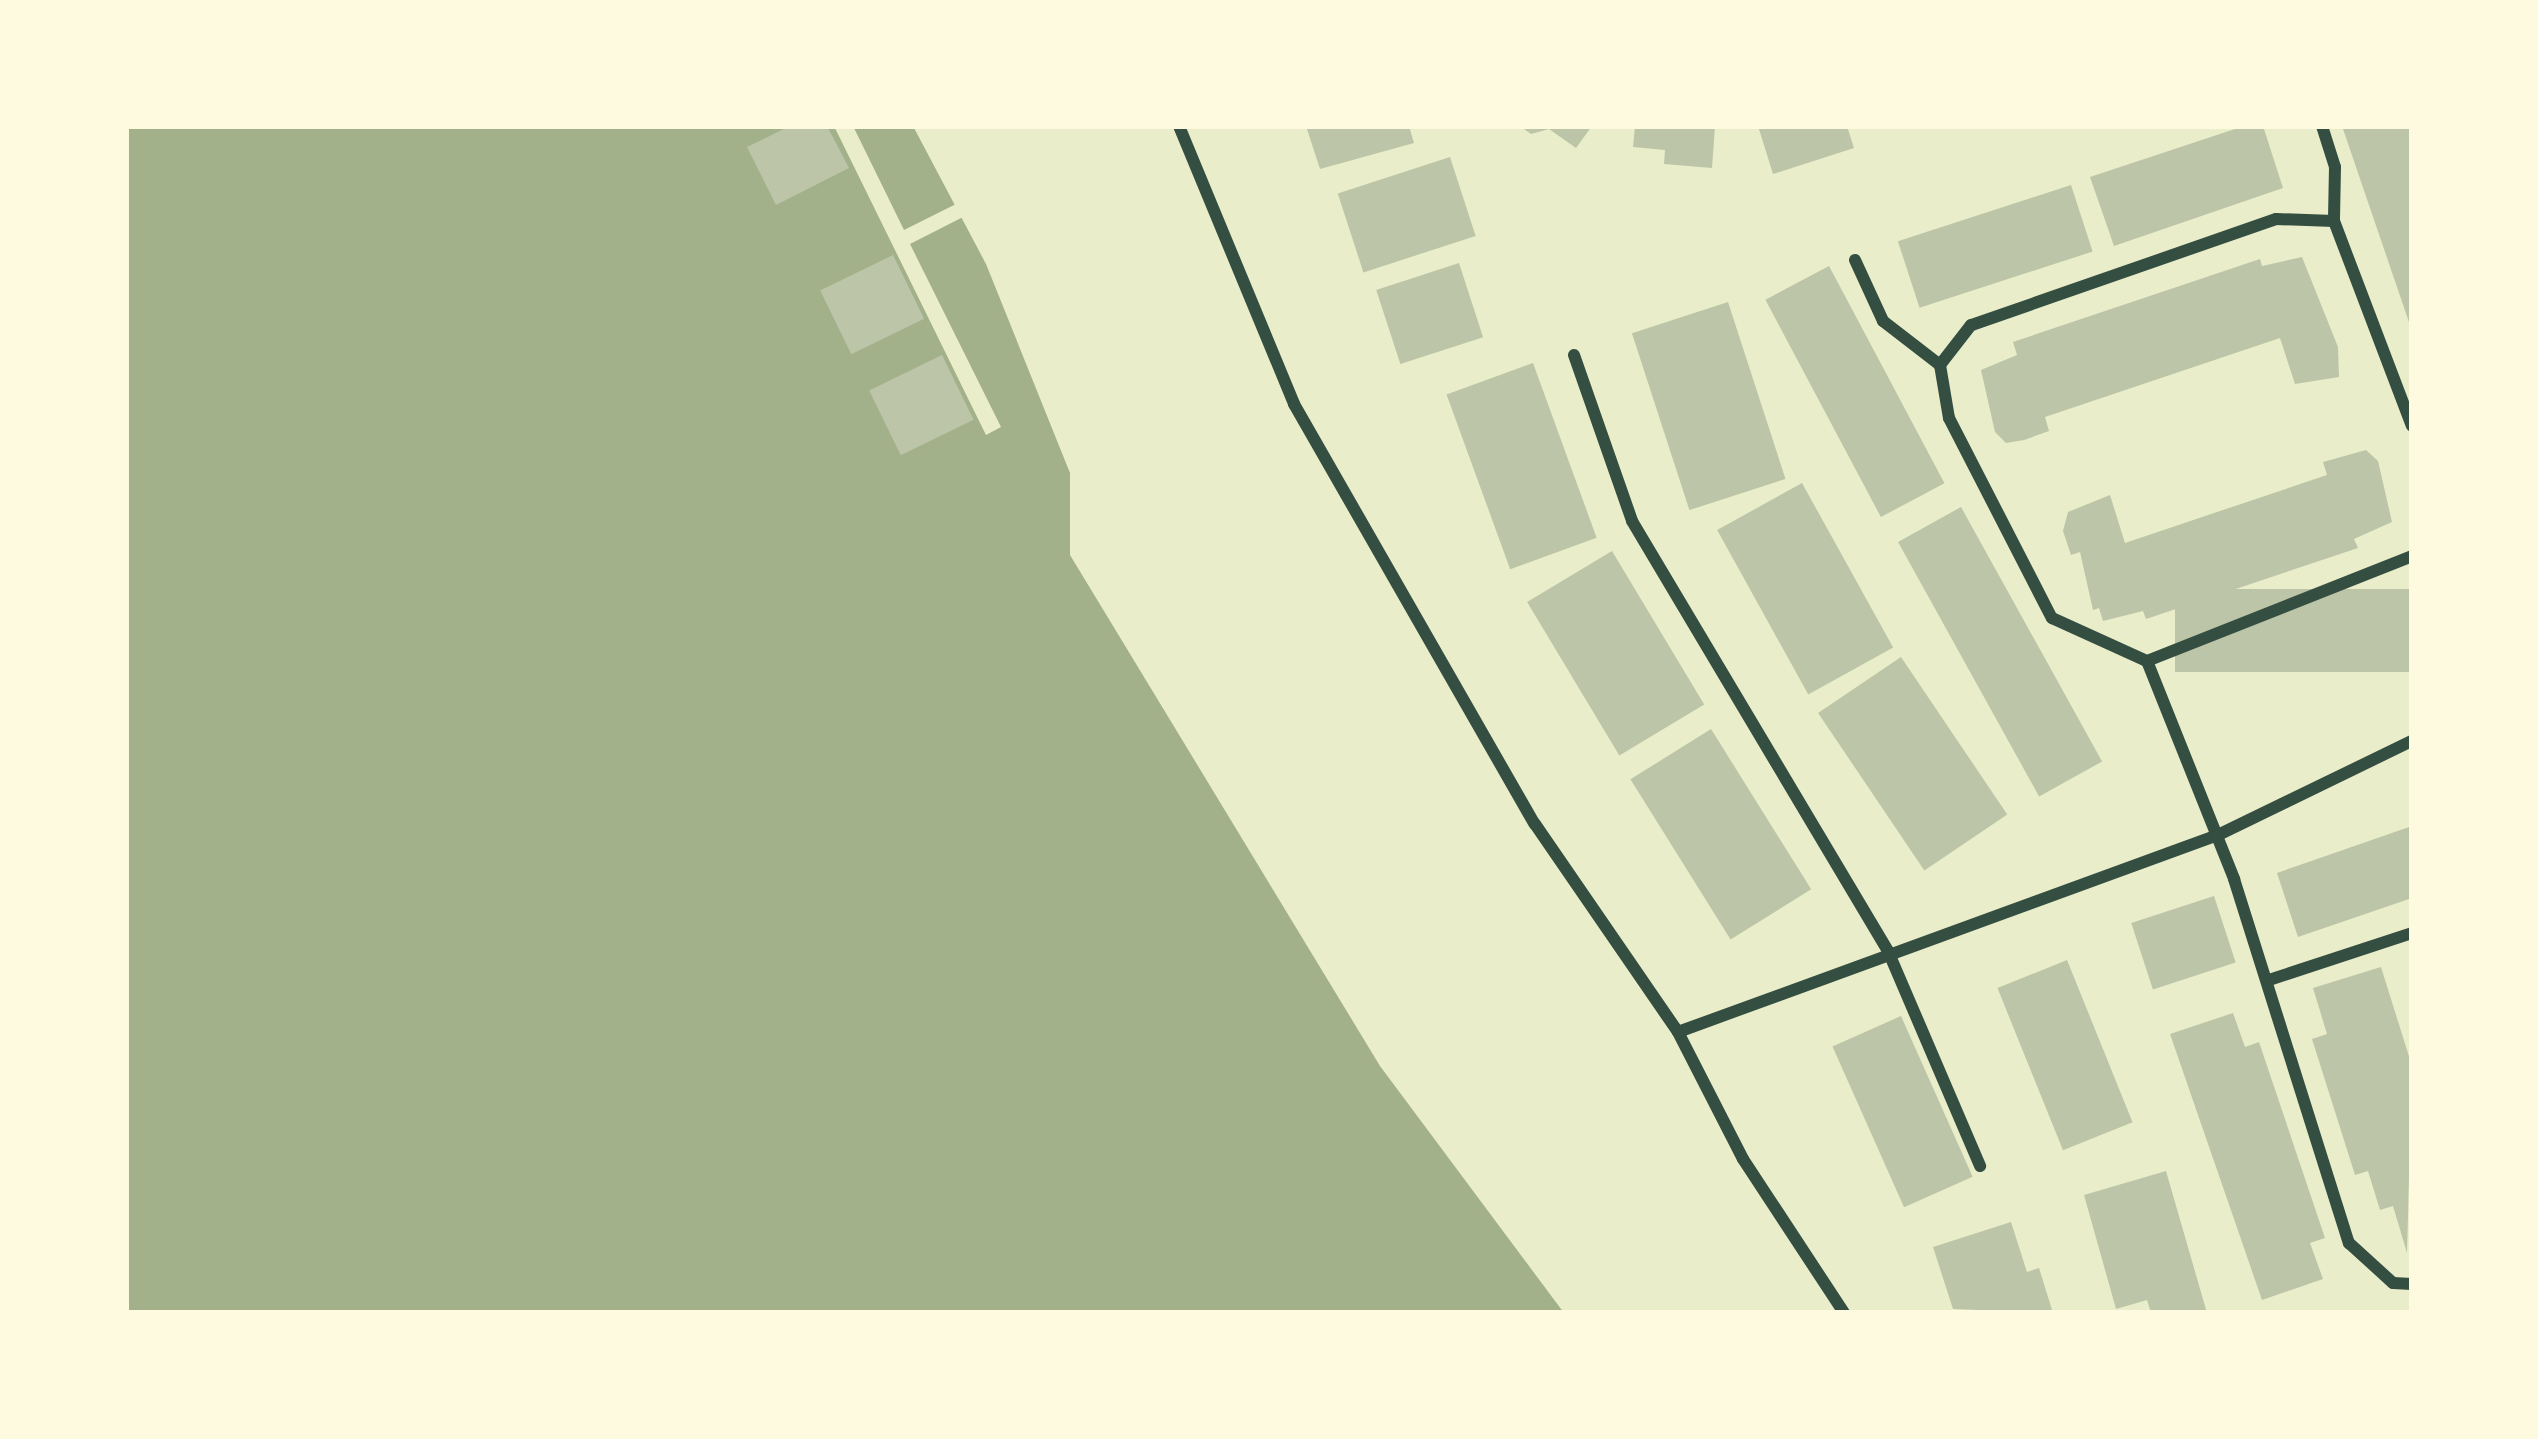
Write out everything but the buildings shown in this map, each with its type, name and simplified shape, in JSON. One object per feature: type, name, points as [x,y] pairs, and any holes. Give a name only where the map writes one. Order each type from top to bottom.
[{"type":"street","points":[[1179,126],[1294,404],[1534,824],[1678,1032],[1743,1159],[1844,1313]]},
{"type":"street","points":[[2322,126],[2335,167],[2334,221],[2412,426]]},
{"type":"street","points":[[1940,365],[1970,325],[2276,220],[2334,221]]},
{"type":"street","points":[[1855,260],[1882,321],[1940,365],[1949,418],[2052,618],[2147,661],[2218,835],[2269,980],[2273,1014],[2349,1243],[2393,1283],[2412,1284]]},
{"type":"street","points":[[1574,355],[1632,521],[1888,951],[1980,1166]]},
{"type":"street","points":[[2147,661],[2412,556]]},
{"type":"street","points":[[1678,1032],[1888,951],[2218,835],[2412,741]]},
{"type":"street","points":[[2269,980],[2412,933]]},
{"type":"shaded area","points":[[126,126],[913,126],[986,264],[1070,473],[1070,555],[1380,1066],[1564,1313],[126,1313]]},
{"type":"pier","points":[[834,126],[853,126],[904,230],[960,202],[967,215],[910,244],[1001,427],[986,435]]}]
